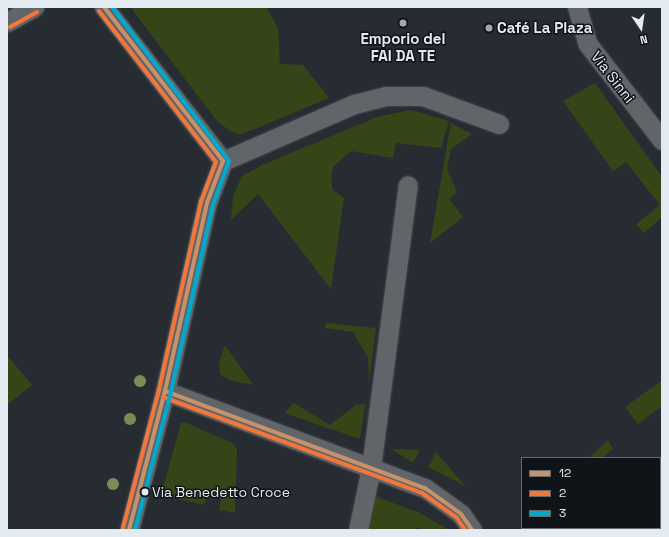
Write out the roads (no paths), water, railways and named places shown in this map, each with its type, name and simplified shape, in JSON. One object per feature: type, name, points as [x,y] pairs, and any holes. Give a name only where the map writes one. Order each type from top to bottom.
[{"type":"street","points":[[7,22],[34,7]]},
{"type":"street","points":[[104,7],[223,161]]},
{"type":"street","name":"Via Sinni","points":[[577,7],[587,43],[662,140]]},
{"type":"street","points":[[129,530],[165,391],[207,203],[223,161],[354,104],[386,96],[423,96],[499,124]]},
{"type":"street","points":[[358,530],[371,468],[408,185]]},
{"type":"street","points":[[165,391],[295,437],[425,488],[461,514],[472,530]]},
{"type":"place","name":"Emporio del FAI DA TE","points":[[403,23]]},
{"type":"place","name":"Café La Plaza","points":[[489,28]]},
{"type":"place","name":"Via Benedetto Croce","points":[[145,492]]}]
